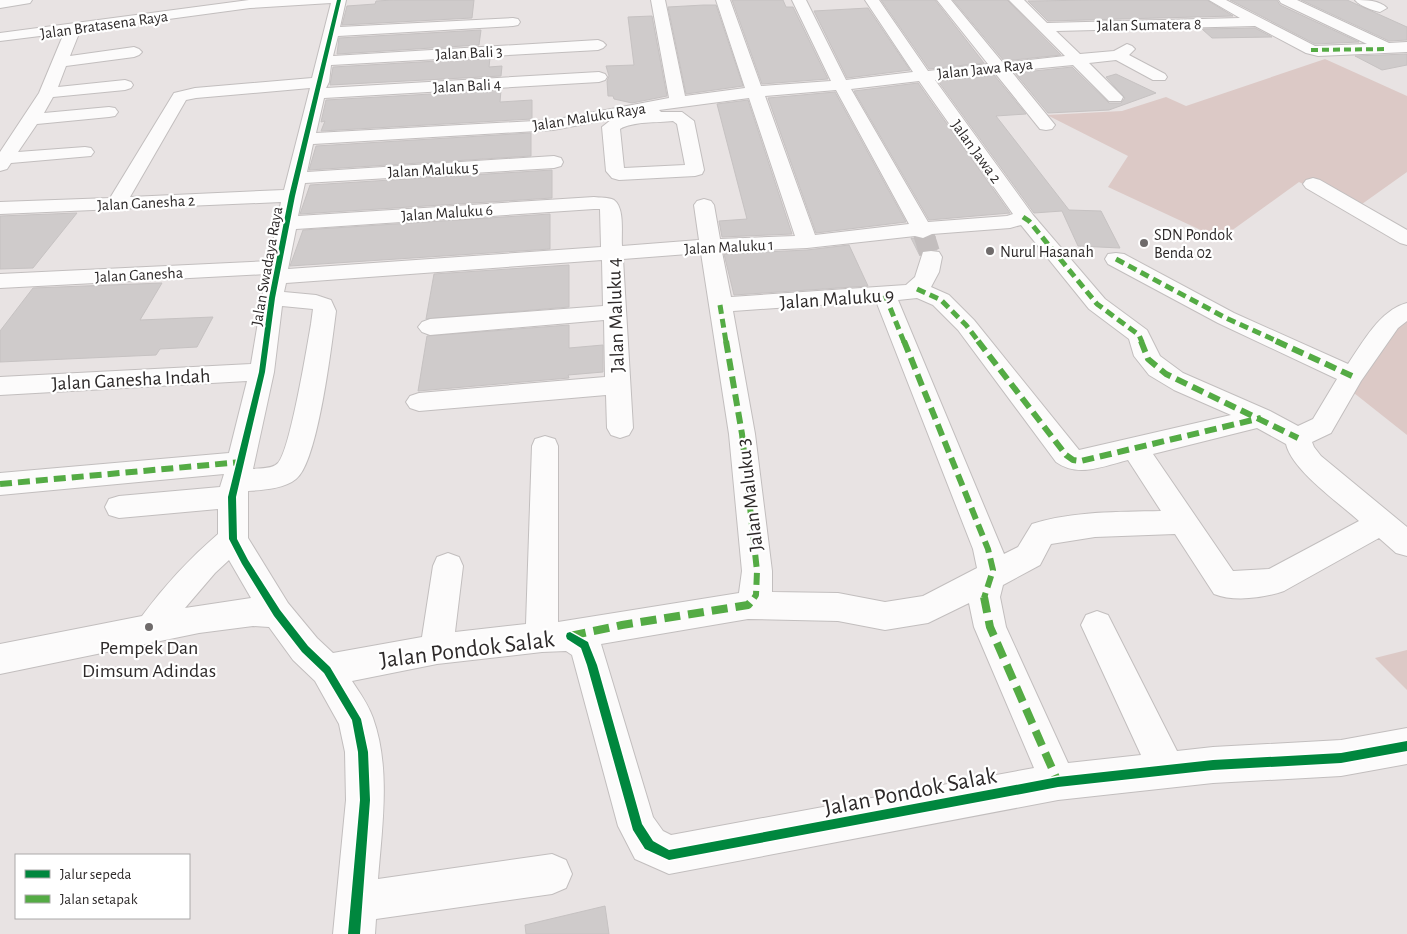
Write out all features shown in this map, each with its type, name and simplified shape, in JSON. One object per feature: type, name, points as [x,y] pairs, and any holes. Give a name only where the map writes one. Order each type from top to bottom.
[{"type":"street","points":[[0,4],[25,0]]},
{"type":"street","name":"Jalan Bratasena Raya","points":[[0,37],[73,29],[250,4],[327,0]]},
{"type":"street","name":"Jalan Swadaya Raya","points":[[234,539],[236,480],[262,372],[276,281],[300,183],[307,139],[325,89],[341,31],[339,0]]},
{"type":"street","points":[[658,0],[678,101]]},
{"type":"street","points":[[723,0],[753,92],[807,242]]},
{"type":"street","points":[[799,0],[841,85],[923,230],[1010,222],[1023,218]]},
{"type":"street","name":"Jalan Jawa 2","points":[[872,0],[923,75],[1023,214],[1023,218],[1029,221],[1097,304],[1139,335],[1143,351],[1152,362],[1185,385],[1261,418],[1298,438]]},
{"type":"street","points":[[944,0],[1046,125]]},
{"type":"street","points":[[1016,0],[1114,97]]},
{"type":"street","points":[[1216,0],[1311,50],[1407,47]]},
{"type":"street","points":[[1286,0],[1407,58]]},
{"type":"street","points":[[1362,0],[1380,8]]},
{"type":"street","points":[[341,31],[513,22]]},
{"type":"street","name":"Jalan Sumatera 8","points":[[1043,27],[1256,22]]},
{"type":"street","points":[[597,27],[599,77],[603,104]]},
{"type":"street","points":[[3,162],[47,93],[73,29]]},
{"type":"street","name":"Jalan Bali 3","points":[[333,60],[598,45]]},
{"type":"street","points":[[60,62],[134,52]]},
{"type":"street","name":"Jalan Jawa Raya","points":[[841,85],[1122,52],[1159,77]]},
{"type":"street","name":"Jalan Bali 4","points":[[116,204],[180,97],[195,93],[599,77]]},
{"type":"street","points":[[47,93],[125,85]]},
{"type":"street","name":"Jalan Maluku Raya","points":[[307,139],[553,125],[603,104],[652,112],[678,101],[753,92],[841,85]]},
{"type":"street","points":[[68,116],[85,89]]},
{"type":"street","points":[[32,119],[109,112]]},
{"type":"street","points":[[652,112],[676,116],[685,121],[695,170],[619,174],[615,171],[611,127],[618,122],[652,112]]},
{"type":"street","points":[[3,162],[86,152]]},
{"type":"street","name":"Jalan Maluku 5","points":[[300,183],[554,162]]},
{"type":"street","name":"Jalan Ganesha 2","points":[[0,208],[116,204],[300,183]]},
{"type":"street","points":[[1313,184],[1407,239]]},
{"type":"street","name":"Jalan Maluku 6","points":[[289,223],[594,203],[606,204]]},
{"type":"street","name":"Jalan Maluku 4","points":[[606,204],[610,208],[613,254],[620,428]]},
{"type":"street","name":"Jalan Maluku 3","points":[[704,205],[742,434],[757,571],[756,596],[748,605]]},
{"type":"street","name":"Jalan Maluku 1","points":[[276,281],[710,246],[807,242],[923,230]]},
{"type":"street","name":"Jalan Maluku 9","points":[[720,306],[904,294],[917,289],[928,275],[931,257]]},
{"type":"street","points":[[1116,259],[1226,318],[1352,376]]},
{"type":"street","name":"Jalan Ganesha","points":[[0,281],[276,281]]},
{"type":"street","points":[[0,484],[236,480],[276,476],[289,470],[296,456],[316,364],[325,311],[323,306],[276,281]]},
{"type":"street","points":[[917,289],[941,300],[966,325],[1066,455],[1073,460],[1081,461],[1261,418]]},
{"type":"street","points":[[885,295],[988,549],[993,570],[984,598],[990,627],[1058,782]]},
{"type":"street","points":[[1407,310],[1390,323],[1352,376],[1322,426],[1298,438],[1301,452],[1310,463],[1407,544]]},
{"type":"street","points":[[430,327],[615,312]]},
{"type":"street","name":"Jalan Ganesha Indah","points":[[0,386],[262,372]]},
{"type":"street","points":[[419,402],[617,384]]},
{"type":"street","points":[[545,446],[556,636],[748,605],[838,607],[885,616],[928,609],[989,579],[1029,556],[1042,533],[1095,525],[1185,522]]},
{"type":"street","points":[[1135,448],[1226,585],[1273,582],[1382,523]]},
{"type":"street","points":[[119,507],[236,480]]},
{"type":"street","points":[[151,629],[178,592],[204,564],[234,539],[244,562],[276,613],[305,649],[327,670],[356,719],[363,752],[365,800],[355,918],[552,874]]},
{"type":"street","points":[[437,649],[448,566]]},
{"type":"street","points":[[0,659],[228,615],[254,612],[276,613]]},
{"type":"street","points":[[1096,624],[1168,770]]},
{"type":"street","name":"Jalan Pondok Salak","points":[[327,670],[437,649],[556,636],[585,645],[637,826],[649,845],[669,855],[1058,782],[1213,765],[1341,758],[1407,746]]},
{"type":"shaded area","points":[[1325,59],[1407,96],[1407,172],[1355,209],[1299,182],[1220,239],[1108,187],[1128,156],[1047,115],[1122,111],[1166,97],[1186,106]]},
{"type":"shaded area","points":[[1407,307],[1407,435],[1354,393],[1397,309]]},
{"type":"shaded area","points":[[1407,650],[1407,690],[1375,658]]},
{"type":"building","points":[[474,0],[472,18],[342,25],[347,6],[375,4],[376,1]]},
{"type":"building","points":[[732,0],[783,0],[786,7],[793,7],[828,79],[762,84]]},
{"type":"building","points":[[881,0],[935,0],[984,63],[929,69]]},
{"type":"building","points":[[953,0],[1007,0],[1061,55],[1004,61]]},
{"type":"building","points":[[1207,0],[1233,16],[1048,21],[1028,1]]},
{"type":"building","points":[[1230,0],[1277,0],[1280,5],[1359,42],[1315,44]]},
{"type":"building","points":[[1301,0],[1347,0],[1407,27],[1407,40],[1389,41]]},
{"type":"building","points":[[716,5],[743,86],[686,94],[668,7]]},
{"type":"building","points":[[868,8],[910,70],[847,78],[814,11]]},
{"type":"building","points":[[652,16],[667,96],[632,103],[608,96],[607,81],[609,76],[606,66],[634,65],[628,17]]},
{"type":"building","points":[[1255,28],[1272,37],[1212,38],[1202,29]]},
{"type":"building","points":[[481,30],[479,45],[337,54],[339,38]]},
{"type":"building","points":[[1407,54],[1407,65],[1382,70],[1355,56]]},
{"type":"building","points":[[490,58],[489,67],[502,66],[501,76],[330,85],[333,67]]},
{"type":"building","points":[[1072,67],[1109,103],[1121,103],[1125,98],[1106,77],[1116,74],[1156,93],[1109,110],[1048,113],[1015,73]]},
{"type":"building","points":[[994,75],[1026,114],[996,116],[1069,210],[1101,211],[1120,248],[1078,246],[1062,211],[1034,213],[938,81]]},
{"type":"building","points":[[918,83],[1010,213],[929,220],[854,91]]},
{"type":"building","points":[[501,90],[500,102],[532,100],[532,119],[321,131],[325,121],[321,122],[326,100]]},
{"type":"building","points":[[835,92],[906,222],[816,233],[768,98]]},
{"type":"building","points":[[748,100],[792,234],[722,237],[719,221],[747,219],[717,104]]},
{"type":"building","points":[[531,133],[531,156],[309,170],[316,146]]},
{"type":"building","points":[[552,170],[552,198],[300,214],[310,185]]},
{"type":"building","points":[[77,213],[33,268],[0,269],[0,216]]},
{"type":"building","points":[[550,214],[550,249],[290,266],[303,230]]},
{"type":"building","points":[[935,236],[937,250],[923,250],[920,256],[911,238],[924,240]]},
{"type":"building","points":[[849,245],[868,286],[734,295],[724,254],[807,250]]},
{"type":"building","points":[[569,265],[569,307],[426,319],[434,274]]},
{"type":"building","points":[[162,283],[140,320],[213,317],[197,347],[160,349],[156,355],[0,362],[0,331],[33,288]]},
{"type":"building","points":[[569,325],[569,348],[603,345],[603,372],[568,375],[569,378],[418,391],[427,336]]},
{"type":"building","points":[[605,906],[609,934],[526,934],[525,925]]},
{"type":"tunnel","points":[[923,232],[931,257]]},
{"type":"marked path","points":[[1311,50],[1388,49]]},
{"type":"marked path","points":[[1023,217],[1029,221],[1097,304],[1139,335],[1146,356],[1158,369],[1183,384],[1239,408],[1298,438]]},
{"type":"marked path","points":[[1116,259],[1226,318],[1352,376]]},
{"type":"marked path","points":[[917,289],[941,300],[966,325],[1066,455],[1073,460],[1081,461],[1261,418]]},
{"type":"marked path","points":[[885,295],[988,549],[993,570],[984,597],[990,627],[1058,782]]},
{"type":"marked path","points":[[570,636],[622,625],[748,605],[756,595],[757,571],[742,434],[720,305]]},
{"type":"marked path","points":[[0,484],[241,462]]},
{"type":"cycle path","points":[[339,0],[292,196],[272,298],[262,372],[232,497],[233,539],[245,562],[277,613],[305,649],[327,670],[356,719],[363,752],[365,800],[354,934]]},
{"type":"cycle path","points":[[570,636],[585,645],[637,826],[649,845],[669,855],[1058,782],[1213,765],[1341,758],[1407,746]]},
{"type":"place","name":"SDN Pondok Benda 02","points":[[1144,243]]},
{"type":"place","name":"Nurul Hasanah","points":[[990,251]]},
{"type":"place","name":"Pempek Dan Dimsum Adindas","points":[[149,627]]}]
